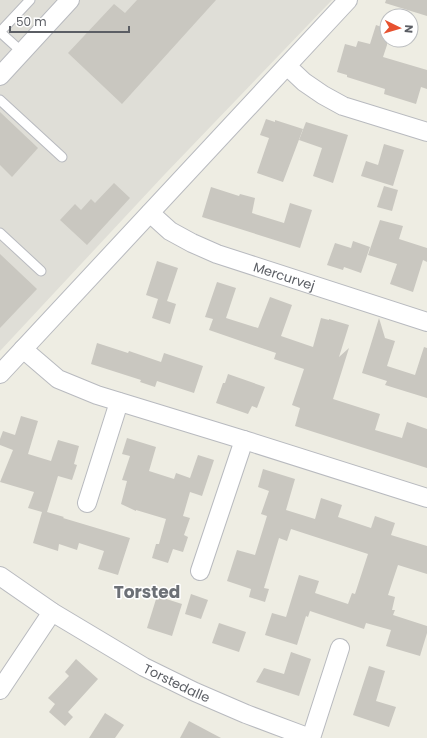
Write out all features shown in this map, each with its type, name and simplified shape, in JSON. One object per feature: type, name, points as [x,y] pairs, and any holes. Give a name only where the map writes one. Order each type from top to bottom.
[{"type":"street","points":[[0,76],[70,0]]},
{"type":"street","points":[[0,374],[348,0]]},
{"type":"street","points":[[287,66],[304,82],[343,106],[427,132]]},
{"type":"street","name":"Mercurvej","points":[[150,212],[170,231],[217,254],[427,322]]},
{"type":"street","points":[[23,349],[58,379],[97,395],[427,498]]},
{"type":"street","points":[[87,503],[119,402]]},
{"type":"street","points":[[200,571],[244,440]]},
{"type":"street","name":"Torstedalle","points":[[0,576],[52,612],[144,667],[195,692],[246,714],[310,738],[340,648]]},
{"type":"street","points":[[0,690],[52,612]]},
{"type":"lane","points":[[22,52],[0,32],[30,0]]},
{"type":"lane","points":[[0,100],[62,157]]},
{"type":"lane","points":[[0,233],[41,271]]},
{"type":"shaded area","points":[[0,0],[332,0],[165,174],[0,351]]},
{"type":"building","points":[[137,0],[216,0],[122,104],[68,53],[114,4],[125,13]]},
{"type":"building","points":[[386,0],[427,0],[427,16],[419,14],[419,8],[401,8],[385,3]]},
{"type":"building","points":[[376,25],[379,26],[379,48],[386,48],[383,57],[427,70],[427,89],[421,87],[416,104],[384,94],[385,89],[347,77],[347,75],[337,72],[345,44],[356,47],[358,41],[370,44]]},
{"type":"building","points":[[0,112],[38,148],[12,177],[0,165]]},
{"type":"building","points":[[266,119],[275,122],[275,120],[303,129],[283,182],[257,173],[269,138],[260,135]]},
{"type":"building","points":[[306,122],[348,135],[333,183],[313,176],[322,148],[299,140]]},
{"type":"building","points":[[384,144],[404,150],[393,186],[361,176],[366,161],[378,165]]},
{"type":"building","points":[[114,183],[130,198],[87,245],[60,220],[75,204],[81,210],[91,199],[95,203]]},
{"type":"building","points":[[384,186],[398,190],[392,211],[377,207]]},
{"type":"building","points":[[211,187],[239,196],[240,194],[255,198],[252,213],[284,223],[290,203],[312,210],[300,248],[202,217]]},
{"type":"building","points":[[380,220],[403,226],[399,239],[427,248],[427,262],[423,260],[413,292],[390,284],[397,264],[368,255]]},
{"type":"building","points":[[353,241],[370,247],[361,273],[344,267],[343,270],[327,265],[335,243],[351,248]]},
{"type":"building","points":[[0,254],[37,289],[0,328]]},
{"type":"building","points":[[157,261],[178,268],[167,301],[176,304],[170,324],[152,318],[158,299],[146,295]]},
{"type":"building","points":[[217,282],[236,288],[226,318],[258,328],[270,297],[292,305],[281,336],[313,347],[321,318],[349,325],[339,357],[349,348],[333,399],[380,414],[375,430],[402,438],[407,422],[427,429],[427,468],[295,426],[300,408],[292,405],[304,369],[274,359],[276,353],[209,330],[213,319],[205,317]]},
{"type":"building","points":[[379,318],[385,338],[395,341],[387,366],[415,375],[424,347],[427,348],[427,398],[385,385],[387,381],[362,373]]},
{"type":"building","points":[[97,343],[128,353],[129,351],[161,362],[164,353],[203,366],[194,393],[157,381],[155,387],[140,382],[141,380],[91,364]]},
{"type":"building","points":[[228,374],[265,387],[257,408],[252,406],[248,414],[216,403]]},
{"type":"building","points":[[21,416],[38,421],[28,454],[51,461],[58,440],[79,446],[74,464],[77,465],[72,480],[58,476],[47,512],[130,538],[118,575],[98,569],[104,551],[79,543],[77,550],[59,544],[58,551],[33,543],[42,512],[28,508],[34,492],[0,482],[13,450],[0,445],[0,439],[3,431],[15,435]]},
{"type":"building","points":[[127,438],[156,447],[149,471],[174,479],[176,473],[190,478],[198,455],[214,460],[202,496],[190,492],[183,516],[190,518],[184,535],[188,537],[183,552],[173,549],[168,563],[152,558],[156,544],[159,544],[166,519],[136,511],[121,504],[127,481],[122,480],[130,456],[122,454]]},
{"type":"building","points":[[263,469],[295,479],[286,510],[315,519],[321,498],[342,505],[338,517],[371,528],[375,516],[395,523],[391,535],[427,546],[427,574],[398,565],[388,595],[395,597],[392,610],[395,610],[393,615],[427,626],[427,633],[420,656],[386,646],[391,630],[366,623],[364,629],[310,611],[308,617],[306,616],[297,645],[265,635],[272,613],[286,617],[299,575],[319,581],[315,593],[348,604],[352,593],[355,594],[368,554],[291,529],[287,541],[279,538],[264,588],[269,589],[265,602],[249,597],[251,589],[227,581],[237,550],[255,555],[267,516],[261,514],[269,491],[258,487]]},
{"type":"building","points":[[191,594],[208,600],[201,619],[185,614]]},
{"type":"building","points":[[157,596],[182,604],[172,636],[147,628]]},
{"type":"building","points":[[219,623],[246,632],[239,652],[212,643]]},
{"type":"building","points":[[291,652],[311,659],[299,696],[256,682],[264,668],[284,674]]},
{"type":"building","points":[[76,659],[98,679],[68,712],[73,717],[65,726],[49,712],[55,704],[48,698],[69,676],[65,672]]},
{"type":"building","points":[[369,666],[385,671],[376,701],[396,707],[389,727],[353,715]]},
{"type":"building","points":[[105,713],[124,725],[115,738],[89,738]]},
{"type":"building","points":[[189,721],[221,738],[180,738]]},
{"type":"district","name":"Torsted","points":[[147,592]]}]
